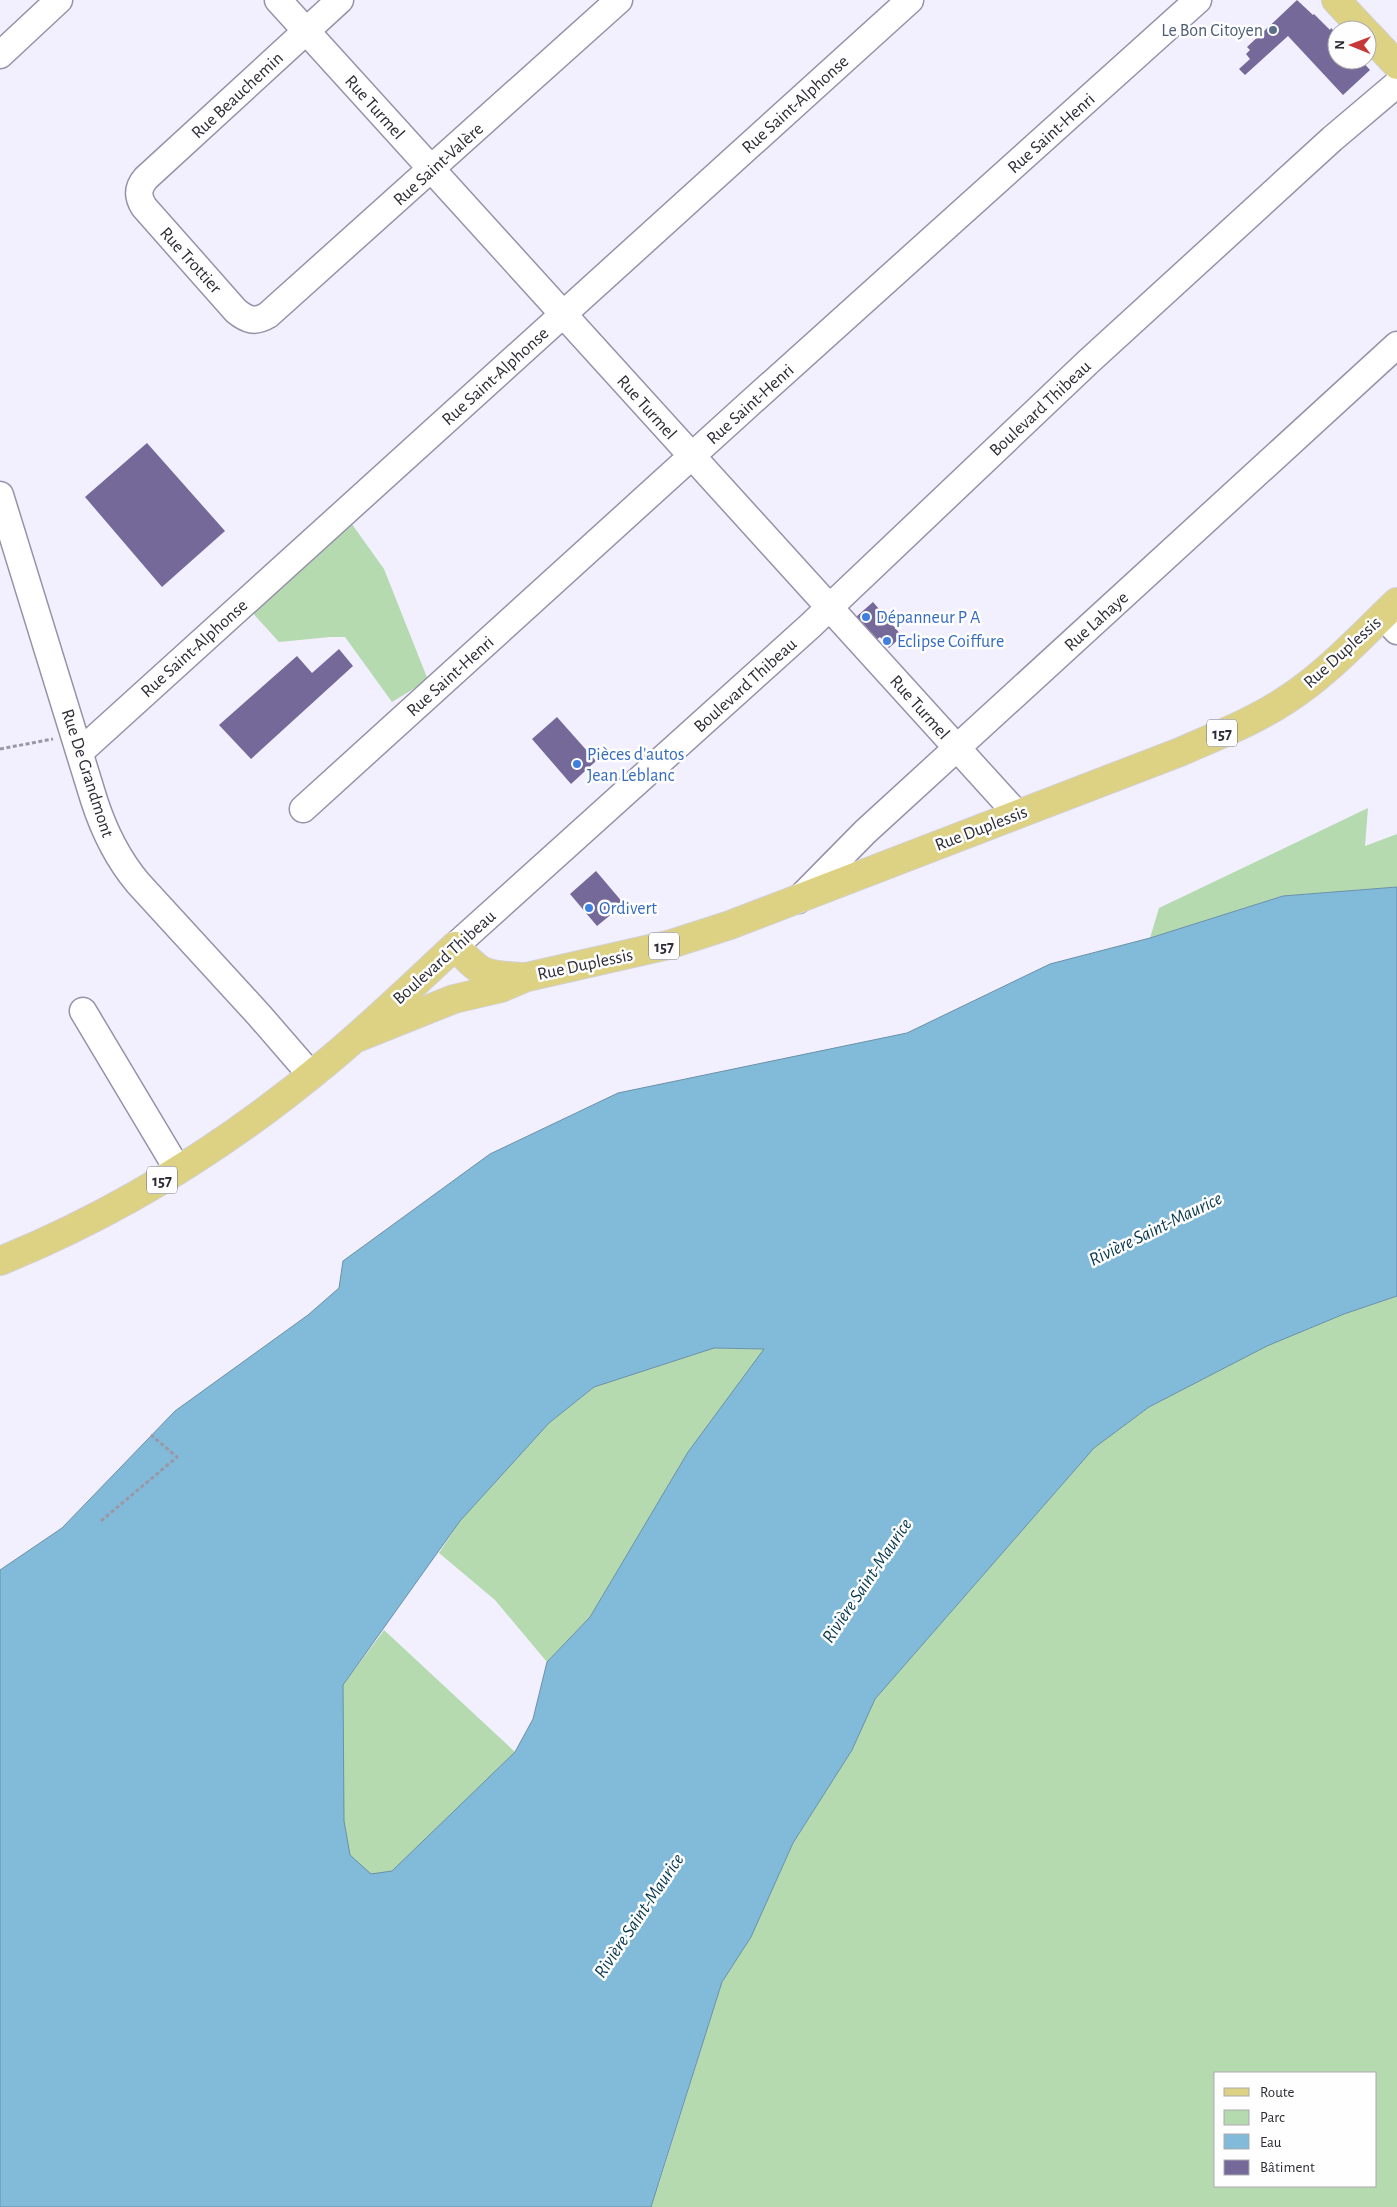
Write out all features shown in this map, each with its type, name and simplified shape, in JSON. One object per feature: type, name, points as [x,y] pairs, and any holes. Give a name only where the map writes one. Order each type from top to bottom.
[{"type":"main road","points":[[1336,0],[1355,20]]},
{"type":"main road","points":[[1377,44],[1397,65]]},
{"type":"main road","name":"Rue Duplessis","points":[[354,1039],[443,1002],[502,988],[527,977],[668,945],[798,900],[1162,759],[1252,719],[1287,700],[1392,616]]},
{"type":"main road","name":"Rue Duplessis","points":[[455,946],[474,966],[484,973],[496,976],[527,977]]},
{"type":"main road","name":"Boulevard Thibeau","points":[[0,1261],[84,1224],[178,1170],[252,1121],[354,1039],[455,946]]},
{"type":"street","points":[[0,55],[59,0]]},
{"type":"street","name":"Rue Turmel","points":[[278,0],[1017,814]]},
{"type":"street","name":"Rue Beauchemin","points":[[139,193],[140,186],[146,178],[340,0]]},
{"type":"street","name":"Rue Saint-Valère","points":[[252,321],[268,316],[619,0]]},
{"type":"street","name":"Rue Saint-Alphonse","points":[[77,743],[562,314],[910,0]]},
{"type":"street","name":"Rue Saint-Henri","points":[[303,809],[1198,0]]},
{"type":"street","name":"Boulevard Thibeau","points":[[455,946],[830,607],[1088,362],[1325,146],[1397,84]]},
{"type":"street","name":"Rue Trottier","points":[[139,193],[144,207],[236,311],[252,321]]},
{"type":"street","name":"Rue Lahaye","points":[[798,900],[865,832],[1397,345]]},
{"type":"street","name":"Rue De Grandmont","points":[[0,495],[100,820],[109,841],[128,871],[311,1075]]},
{"type":"street","points":[[83,1011],[178,1170]]},
{"type":"path","points":[[0,749],[77,743]]},
{"type":"path","points":[[101,1521],[177,1457],[151,1436]]},
{"type":"green space","points":[[349,520],[384,569],[428,680],[392,702],[345,637],[279,642],[250,610]]},
{"type":"green space","points":[[1368,808],[1365,846],[1397,834],[1397,887],[1283,896],[1150,938],[1159,908]]},
{"type":"green space","points":[[1397,1296],[1397,2207],[642,2207],[659,2184],[722,1982],[751,1937],[793,1843],[852,1750],[875,1699],[1094,1448],[1149,1407],[1267,1346],[1344,1314]]},
{"type":"green space","points":[[714,1348],[765,1349],[688,1452],[590,1617],[547,1662],[495,1600],[439,1553],[460,1521],[549,1423],[594,1387]]},
{"type":"green space","points":[[384,1630],[515,1752],[439,1827],[437,2104],[131,1909],[343,1788],[343,1685]]},
{"type":"water","name":"Rivière Saint-Maurice","points":[[1397,887],[1397,1296],[1344,1314],[1267,1346],[1149,1407],[1094,1448],[875,1699],[852,1750],[793,1843],[751,1937],[722,1982],[651,2207],[0,2207],[0,1570],[62,1528],[175,1411],[308,1315],[339,1288],[343,1261],[490,1154],[618,1093],[907,1033],[1050,964],[1150,938],[1283,896]],"holes":[[[714,1348],[764,1349],[688,1452],[590,1617],[547,1662],[533,1719],[515,1752],[392,1871],[371,1874],[350,1855],[344,1821],[343,1685],[460,1521],[549,1423],[594,1387]]]},
{"type":"building","points":[[1297,0],[1327,27],[1327,70],[1370,70],[1343,95],[1288,36],[1245,75],[1239,69],[1250,59],[1246,54],[1250,50],[1247,47]]},
{"type":"building","points":[[147,443],[225,531],[162,587],[85,497]]},
{"type":"building","points":[[873,602],[902,636],[889,648],[880,637],[876,640],[856,617]]},
{"type":"building","points":[[339,649],[353,666],[251,759],[219,725],[297,656],[312,673]]},
{"type":"building","points":[[557,717],[596,761],[571,784],[532,739]]},
{"type":"building","points":[[596,871],[624,904],[597,926],[570,894]]},
{"type":"place","name":"Le Bon Citoyen","points":[[1273,30]]},
{"type":"place","name":"Dépanneur P A","points":[[866,617]]},
{"type":"place","name":"Eclipse Coiffure","points":[[887,641]]},
{"type":"place","name":"Pièces d'autos Jean Leblanc","points":[[577,764]]},
{"type":"place","name":"Ordivert","points":[[589,908]]}]
